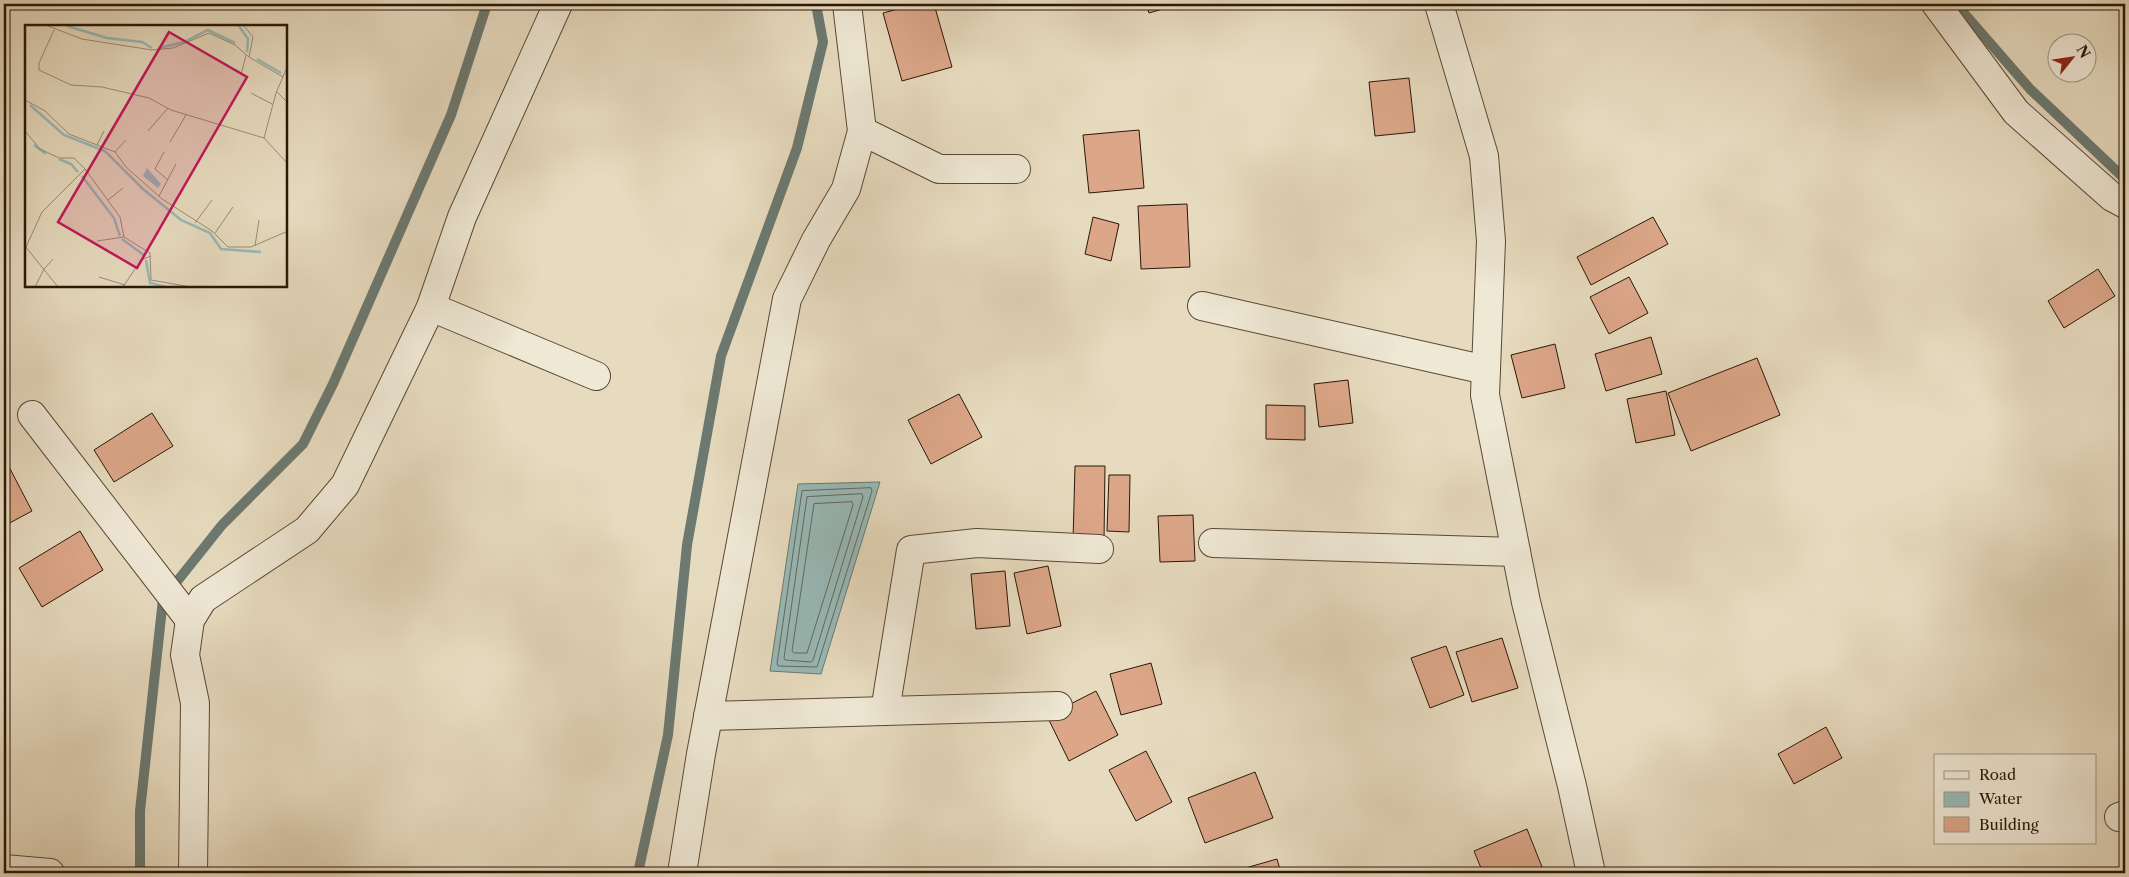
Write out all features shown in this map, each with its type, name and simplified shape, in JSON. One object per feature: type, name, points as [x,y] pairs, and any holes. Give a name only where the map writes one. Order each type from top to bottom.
[{"type":"street","points":[[193,873],[195,703],[185,655],[190,620],[202,599],[307,530],[346,485],[431,307],[462,216],[558,4]]},
{"type":"street","points":[[682,873],[708,716],[787,300],[816,240],[846,189],[862,131],[846,4]]},
{"type":"street","points":[[1439,4],[1484,156],[1491,241],[1485,395],[1526,602],[1572,786],[1591,873]]},
{"type":"street","points":[[1936,4],[2016,112],[2112,197],[2125,204]]},
{"type":"street","points":[[862,131],[939,170],[1016,169]]},
{"type":"street","points":[[1202,306],[1486,370]]},
{"type":"street","points":[[431,307],[596,376]]},
{"type":"street","points":[[32,415],[190,620]]},
{"type":"street","points":[[885,710],[912,550],[977,543],[1099,549]]},
{"type":"street","points":[[1213,543],[1516,552]]},
{"type":"street","points":[[708,716],[1058,706]]},
{"type":"street","points":[[4,869],[50,873]]},
{"type":"water","points":[[880,482],[821,674],[770,671],[798,484]]},
{"type":"building","points":[[916,4],[934,4],[952,67],[902,81],[883,13]]},
{"type":"building","points":[[1146,4],[1180,4],[1149,13]]},
{"type":"building","points":[[1409,78],[1415,132],[1375,136],[1369,82]]},
{"type":"building","points":[[1139,130],[1144,188],[1089,193],[1083,135]]},
{"type":"building","points":[[1187,204],[1190,267],[1141,269],[1138,206]]},
{"type":"building","points":[[1093,217],[1119,224],[1111,261],[1085,254]]},
{"type":"building","points":[[1653,217],[1668,244],[1591,285],[1577,257]]},
{"type":"building","points":[[2098,269],[2115,296],[2064,328],[2048,301]]},
{"type":"building","points":[[1629,277],[1648,313],[1609,334],[1590,297]]},
{"type":"building","points":[[1651,337],[1662,374],[1606,391],[1595,354]]},
{"type":"building","points":[[1555,344],[1565,388],[1522,398],[1511,355]]},
{"type":"building","points":[[1757,358],[1780,415],[1691,451],[1668,393]]},
{"type":"building","points":[[1348,380],[1353,423],[1319,427],[1314,384]]},
{"type":"building","points":[[1666,391],[1675,435],[1636,443],[1627,399]]},
{"type":"building","points":[[959,394],[982,437],[931,464],[908,420]]},
{"type":"building","points":[[1266,405],[1305,406],[1305,440],[1266,439]]},
{"type":"building","points":[[152,413],[173,446],[114,482],[94,450]]},
{"type":"building","points":[[6,461],[32,511],[4,526],[4,462]]},
{"type":"building","points":[[1075,466],[1105,466],[1104,541],[1073,541]]},
{"type":"building","points":[[1109,475],[1130,475],[1129,532],[1107,531]]},
{"type":"building","points":[[1193,515],[1195,561],[1160,562],[1158,516]]},
{"type":"building","points":[[80,531],[103,570],[42,607],[19,568]]},
{"type":"building","points":[[1048,566],[1061,626],[1027,634],[1014,573]]},
{"type":"building","points":[[1005,571],[1010,626],[976,629],[971,574]]},
{"type":"building","points":[[1502,638],[1518,688],[1472,702],[1456,652]]},
{"type":"building","points":[[1446,646],[1464,695],[1430,708],[1411,658]]},
{"type":"building","points":[[1151,663],[1162,704],[1121,715],[1110,674]]},
{"type":"building","points":[[1096,691],[1118,735],[1069,761],[1047,716]]},
{"type":"building","points":[[1826,727],[1842,758],[1794,784],[1778,754]]},
{"type":"building","points":[[1146,751],[1172,802],[1136,821],[1109,770]]},
{"type":"building","points":[[1255,772],[1273,818],[1205,843],[1188,798]]},
{"type":"building","points":[[1527,829],[1544,872],[1483,873],[1474,851]]},
{"type":"building","points":[[1277,859],[1281,873],[1243,873],[1242,869]]},
{"type":"waterway","points":[[140,873],[140,811],[163,599],[222,525],[303,444],[333,384],[451,115],[487,4]]},
{"type":"waterway","points":[[638,873],[668,735],[687,545],[721,356],[797,148],[823,42],[816,4]]},
{"type":"waterway","points":[[1956,4],[2030,89],[2125,179]]}]
